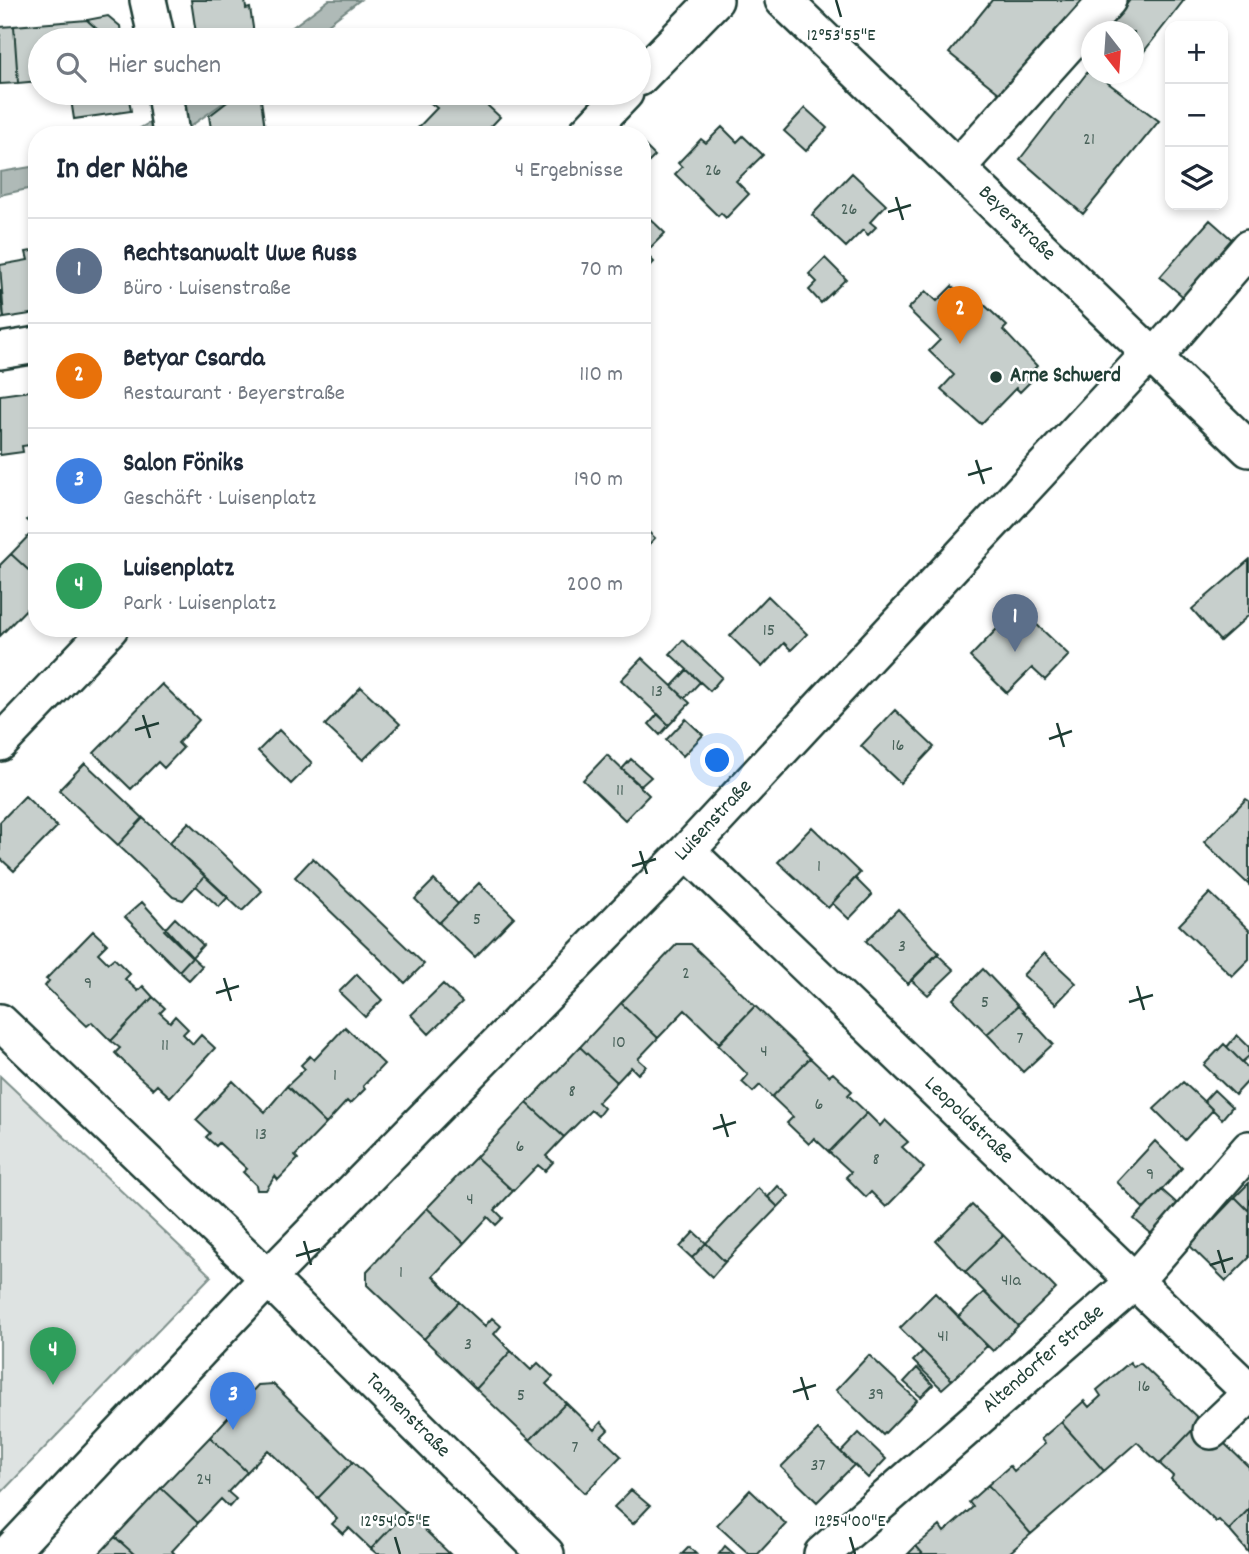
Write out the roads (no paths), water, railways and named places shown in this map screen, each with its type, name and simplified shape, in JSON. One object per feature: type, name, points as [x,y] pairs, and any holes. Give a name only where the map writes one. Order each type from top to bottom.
[{"type":"street","points":[[148,0],[154,28]]},
{"type":"street","points":[[651,66],[715,0]]},
{"type":"street","name":"Beyerstraße","points":[[783,0],[1249,449]]},
{"type":"street","points":[[957,168],[1108,0]]},
{"type":"street","points":[[594,126],[614,105]]},
{"type":"street","name":"Luisenstraße","points":[[8,1554],[268,1278],[687,850],[1152,355],[1249,248]]},
{"type":"street","points":[[0,351],[28,346]]},
{"type":"street","points":[[0,743],[101,637]]},
{"type":"street","name":"Leopoldstraße","points":[[687,850],[1249,1393]]},
{"type":"street","name":"Tannenstraße","points":[[0,1022],[268,1278],[547,1554]]},
{"type":"street","name":"Altendorfer Straße","points":[[822,1554],[1134,1282],[1249,1149]]},
{"type":"street","points":[[1211,1431],[1249,1393]]},
{"type":"place","name":"Betyar Csarda","points":[[960,344]]},
{"type":"place","name":"Arne Schwerd","points":[[996,377]]},
{"type":"place","name":"Rechtsanwalt Uwe Russ","points":[[1015,652]]},
{"type":"place","name":"Luisenplatz","points":[[53,1385]]},
{"type":"place","name":"Salon Föniks","points":[[233,1430]]}]
